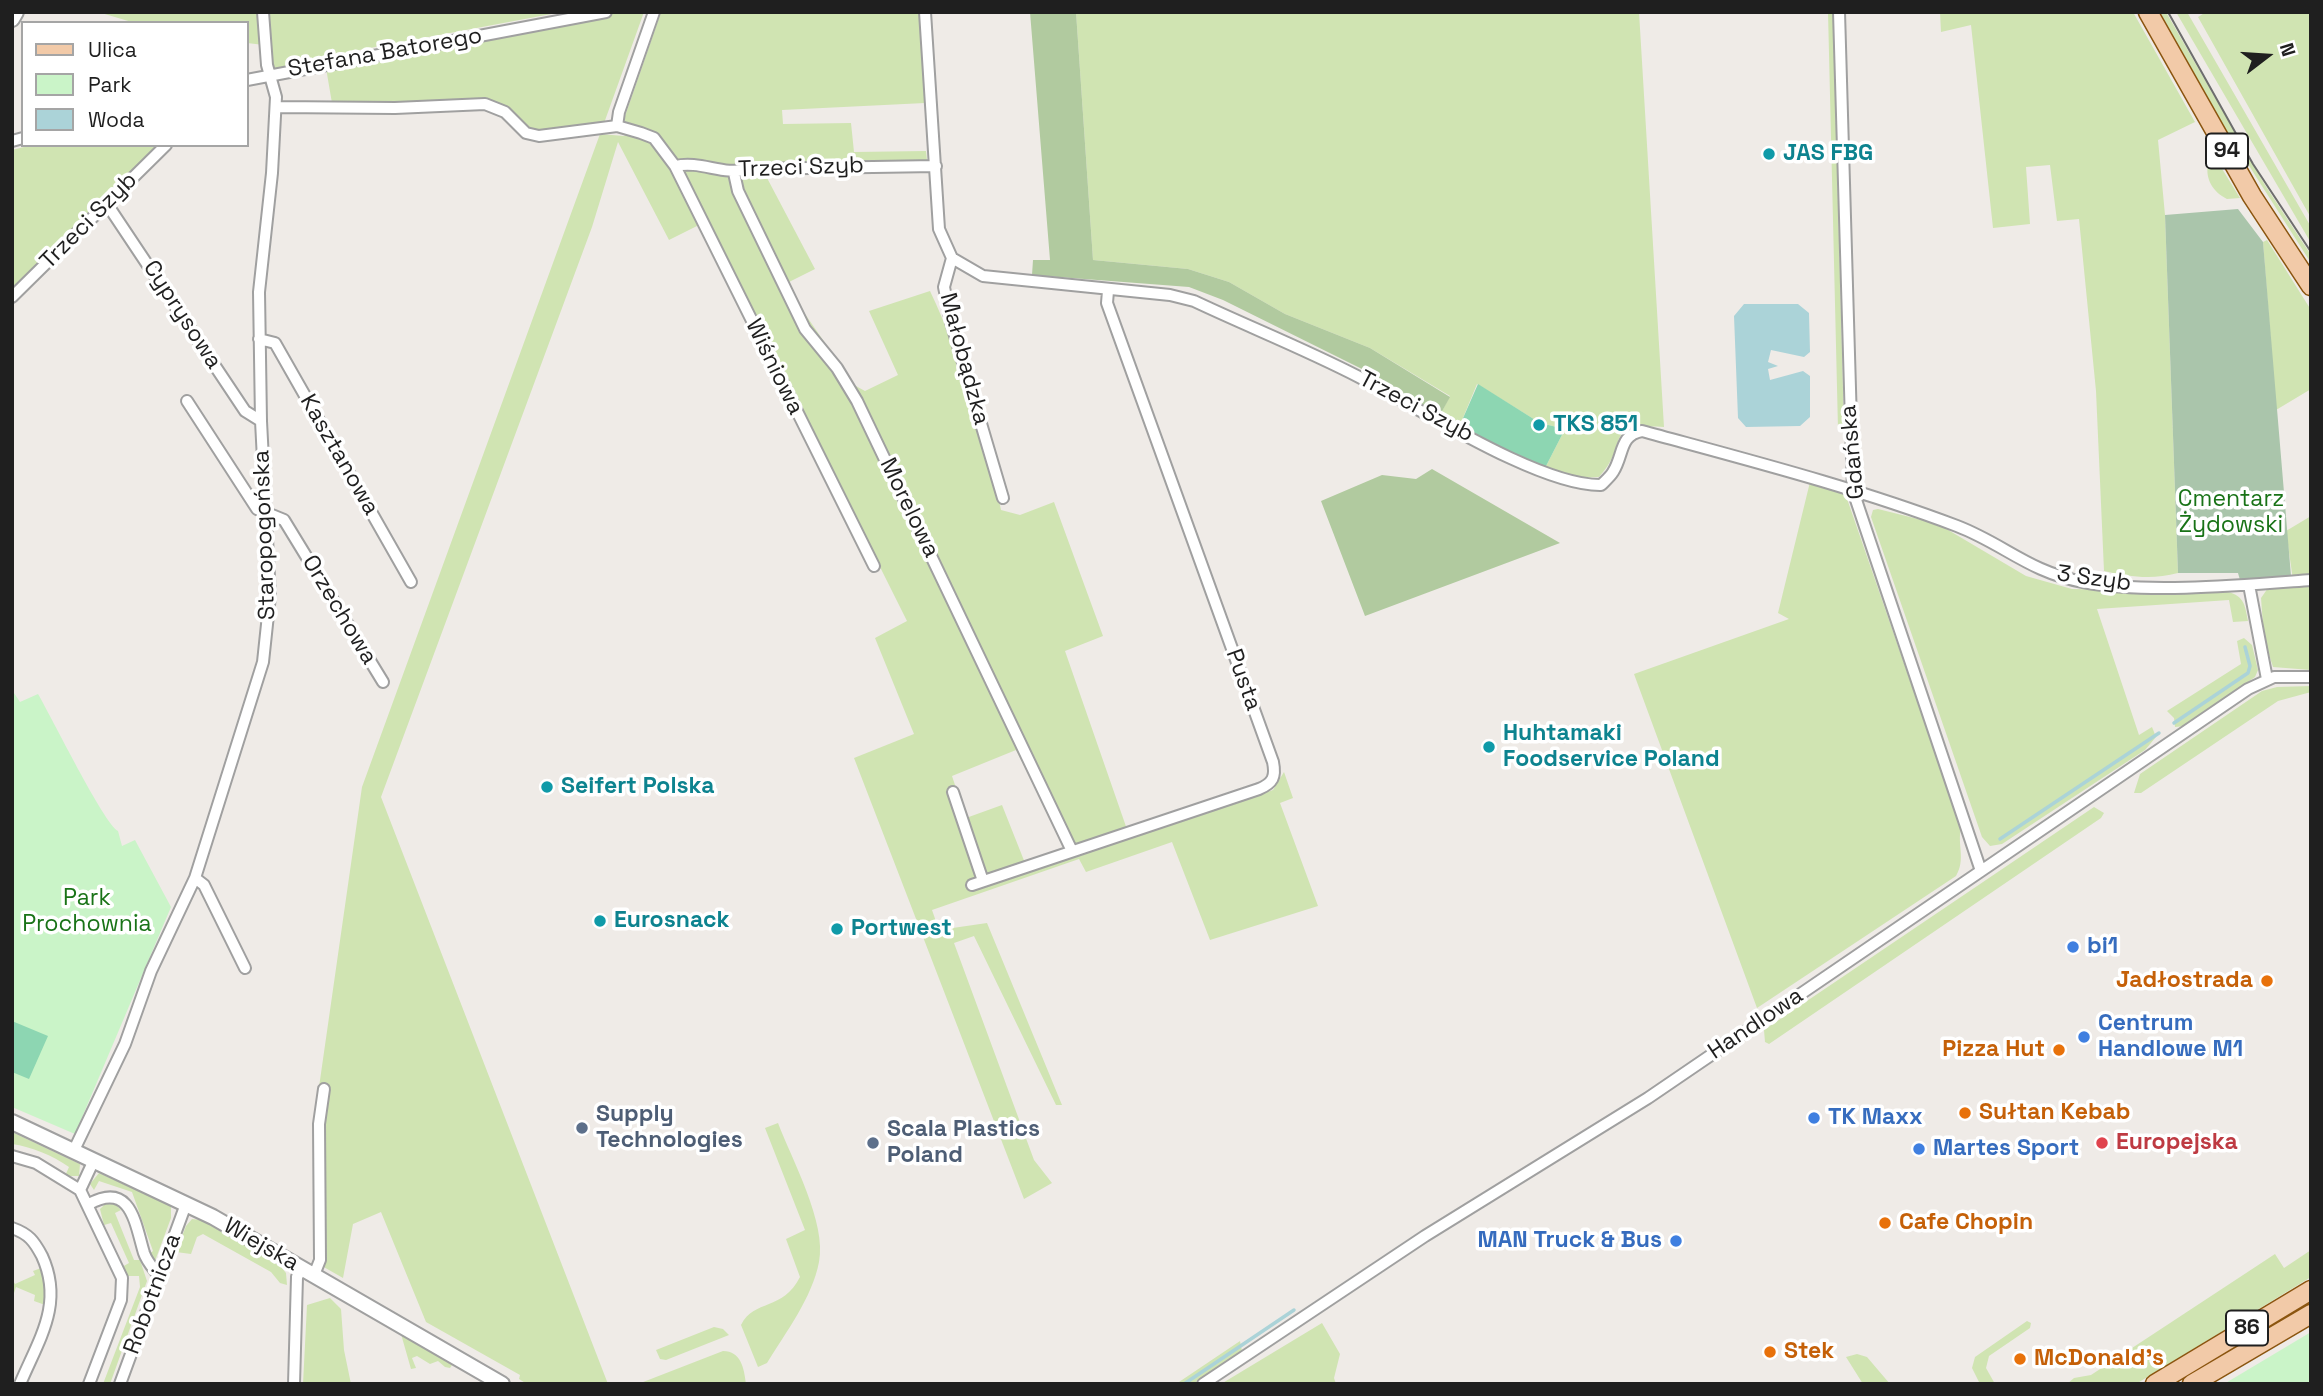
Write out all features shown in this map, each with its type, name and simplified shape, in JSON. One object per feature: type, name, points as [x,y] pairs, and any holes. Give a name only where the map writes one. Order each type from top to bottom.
[{"type":"main road","name":"94","points":[[2148,12],[2252,196],[2311,286]]},
{"type":"main road","name":"86","points":[[2155,1384],[2311,1290]]},
{"type":"main road","name":"86","points":[[2192,1384],[2311,1314]]},
{"type":"street","points":[[12,19],[16,12]]},
{"type":"street","name":"Staropogońska","points":[[74,1150],[125,1044],[151,971],[195,878],[263,662],[270,612],[261,421],[259,292],[276,107],[267,65],[263,12]]},
{"type":"street","name":"Stefana Batorego","points":[[248,80],[606,12]]},
{"type":"street","points":[[618,126],[619,113],[654,12]]},
{"type":"street","name":"Małobądzka","points":[[925,12],[939,229],[952,258],[948,264],[944,287],[951,322],[1003,498]]},
{"type":"street","name":"Gdańska","points":[[1839,12],[1853,491],[1981,871]]},
{"type":"street","points":[[276,107],[395,108],[485,104],[505,112],[526,133],[540,136],[618,126],[654,138],[675,166]]},
{"type":"street","name":"Trzeci Szyb","points":[[12,297],[164,147]]},
{"type":"street","name":"Trzeci Szyb","points":[[675,166],[701,164],[734,173],[747,169],[936,166]]},
{"type":"street","name":"Wiśniowa","points":[[675,166],[874,566]]},
{"type":"street","name":"Morelowa","points":[[734,173],[738,191],[805,329],[837,368],[886,460],[1072,851]]},
{"type":"street","name":"Cyprysowa","points":[[107,204],[245,411],[261,421]]},
{"type":"street","name":"Trzeci Szyb","points":[[952,258],[983,276],[1170,295],[1194,301],[1358,376],[1477,440],[1581,485],[1601,485],[1614,471],[1625,440],[1631,433],[1642,431],[1853,491]]},
{"type":"street","name":"Pusta","points":[[972,885],[1259,789],[1270,783],[1274,776],[1273,762],[1107,303],[1108,290]]},
{"type":"street","name":"Kasztanowa","points":[[259,339],[275,343],[411,582]]},
{"type":"street","name":"Orzechowa","points":[[187,401],[257,509],[284,520],[383,682]]},
{"type":"street","name":"3 Szyb","points":[[1853,491],[1960,527],[2038,570],[2087,582],[2153,586],[2249,585],[2311,580]]},
{"type":"street","points":[[2249,585],[2267,679],[2311,677]]},
{"type":"street","name":"Handlowa","points":[[1203,1384],[1424,1236],[1648,1098],[2267,679]]},
{"type":"street","points":[[953,792],[984,881]]},
{"type":"street","points":[[195,878],[204,885],[245,968]]},
{"type":"street","points":[[293,1384],[297,1277],[308,1272],[320,1260],[319,1124],[324,1089]]},
{"type":"street","name":"Wiejska","points":[[12,1122],[186,1204],[502,1384]]},
{"type":"street","points":[[12,1156],[36,1163],[80,1190],[89,1204],[123,1287],[89,1384]]},
{"type":"street","points":[[80,1190],[94,1160]]},
{"type":"street","points":[[89,1204],[102,1197],[118,1198],[130,1208],[145,1256],[159,1276]]},
{"type":"street","name":"Robotnicza","points":[[120,1384],[186,1204]]},
{"type":"street","points":[[12,1228],[32,1238],[49,1272],[53,1295],[20,1384]]},
{"type":"green space","points":[[98,12],[562,12],[322,57],[265,72],[264,45],[248,43],[248,21],[128,21]]},
{"type":"green space","points":[[609,12],[644,12],[603,126],[531,136],[485,104],[333,109],[326,68]]},
{"type":"green space","points":[[661,12],[920,12],[925,103],[782,110],[783,124],[851,123],[854,152],[926,151],[928,170],[766,176],[815,269],[789,282],[805,314],[854,385],[865,391],[898,375],[869,311],[930,291],[953,343],[972,398],[1001,510],[1020,515],[1054,502],[1103,636],[1065,651],[1130,838],[1273,790],[1284,772],[1293,798],[1280,803],[1318,906],[1210,940],[1172,842],[1086,872],[1079,859],[932,910],[939,930],[987,923],[1062,1105],[1056,1105],[974,936],[954,943],[1034,1160],[1052,1183],[1024,1199],[854,758],[914,734],[875,638],[907,621],[707,221],[669,240],[618,142],[592,227],[381,797],[608,1384],[527,1384],[519,1379],[520,1375],[426,1322],[381,1212],[353,1224],[343,1278],[315,1262],[314,1122],[362,787],[600,134],[624,136],[632,130],[624,123]],"holes":[[[1016,750],[1067,850],[1025,863],[1002,805],[966,818],[952,776]]]},
{"type":"green space","points":[[1030,12],[1076,12],[1093,260],[1188,269],[1229,282],[1285,314],[1370,348],[1450,397],[1440,415],[1366,371],[1223,300],[1189,287],[1032,275],[1033,260],[1050,260]]},
{"type":"green space","points":[[1076,12],[1639,12],[1664,427],[1631,428],[1624,432],[1599,477],[1580,478],[1545,468],[1565,429],[1540,423],[1477,384],[1460,425],[1440,415],[1450,396],[1370,348],[1285,314],[1229,282],[1188,269],[1093,260]]},
{"type":"green space","points":[[1828,12],[1833,12],[1844,429],[1838,429]]},
{"type":"green space","points":[[1940,12],[2133,12],[2195,122],[2158,140],[2165,215],[2178,573],[2141,577],[2104,571],[2096,391],[2079,219],[2057,221],[2050,165],[2026,167],[2030,224],[1993,228],[1971,25],[1941,32]]},
{"type":"green space","points":[[2160,12],[2166,12],[2265,185],[2311,255],[2311,263],[2225,128]]},
{"type":"green space","points":[[2176,12],[2187,12],[2311,227],[2311,243]]},
{"type":"green space","points":[[2206,12],[2311,12],[2311,218],[2198,17]]},
{"type":"green space","points":[[24,147],[155,147],[12,289],[12,150]]},
{"type":"green space","points":[[2216,159],[2240,198],[2227,199],[2211,184],[2208,164]]},
{"type":"green space","name":"Cmentarz Żydowski","points":[[2238,209],[2263,242],[2291,576],[2240,580],[2238,573],[2178,573],[2165,215]]},
{"type":"green space","points":[[2267,240],[2311,310],[2311,389],[2276,410],[2263,242]]},
{"type":"green space","points":[[1478,384],[1540,423],[1565,429],[1545,468],[1509,453],[1460,425]]},
{"type":"green space","points":[[1432,469],[1560,543],[1365,616],[1321,501],[1382,475],[1416,479]]},
{"type":"green space","points":[[1810,482],[1844,490],[1961,828],[1961,858],[1956,876],[1757,1008],[1634,674],[1789,619],[1778,613]]},
{"type":"green space","points":[[1873,510],[1938,524],[2026,576],[2072,589],[2228,592],[2243,602],[2248,621],[2233,622],[2229,600],[2097,609],[2139,735],[2152,727],[2156,737],[2145,750],[2002,844],[1990,846],[1982,837],[1871,517]]},
{"type":"green space","points":[[2311,516],[2311,670],[2273,667],[2264,639],[2261,598],[2268,588],[2294,587],[2286,531]]},
{"type":"green space","points":[[2244,638],[2252,645],[2258,670],[2255,677],[2185,726],[2175,727],[2174,718],[2167,711],[2241,664],[2237,641]]},
{"type":"green space","points":[[2311,686],[2311,692],[2278,701],[2141,793],[2134,793],[2140,774],[2262,691],[2277,687]]},
{"type":"green space","name":"Park Prochownia","points":[[12,690],[20,702],[38,694],[101,810],[118,831],[122,846],[135,840],[171,907],[75,1134],[12,1107]]},
{"type":"green space","points":[[2094,807],[2104,813],[2101,818],[1769,1044],[1765,1042],[1764,1030]]},
{"type":"green space","points":[[12,1021],[48,1036],[29,1079],[12,1072]]},
{"type":"green space","points":[[778,1123],[813,1211],[820,1246],[819,1262],[811,1289],[798,1314],[767,1363],[758,1367],[741,1325],[753,1311],[777,1300],[793,1288],[800,1277],[786,1239],[805,1230],[765,1128]]},
{"type":"green space","points":[[12,1132],[80,1164],[79,1176],[65,1176],[69,1167],[42,1152],[12,1144]]},
{"type":"green space","points":[[99,1173],[171,1206],[171,1218],[155,1261],[149,1254],[153,1251],[132,1192],[99,1181],[94,1190],[90,1184]]},
{"type":"green space","points":[[113,1202],[121,1210],[115,1213],[134,1260],[140,1260],[147,1281],[110,1384],[103,1384],[140,1287],[139,1276],[126,1276],[122,1267],[129,1263],[111,1223],[104,1225],[100,1209],[106,1203]]},
{"type":"green space","points":[[192,1219],[201,1220],[278,1263],[286,1273],[287,1285],[280,1283],[271,1272],[203,1234],[197,1237],[191,1254],[176,1252],[186,1226]]},
{"type":"green space","points":[[2311,1250],[2311,1277],[2136,1384],[2067,1384],[2074,1378],[2091,1375],[2275,1254],[2284,1268]]},
{"type":"green space","points":[[41,1268],[48,1306],[34,1301],[35,1295],[16,1287],[12,1299],[12,1279],[15,1284],[35,1275],[33,1271]]},
{"type":"green space","points":[[330,1298],[341,1309],[344,1350],[351,1384],[303,1384],[307,1305]]},
{"type":"green space","points":[[2027,1321],[2031,1323],[2030,1328],[1989,1356],[1986,1368],[1995,1384],[1980,1384],[1972,1368],[1975,1357]]},
{"type":"green space","points":[[1322,1323],[1340,1354],[1334,1378],[1336,1384],[1221,1384]]},
{"type":"green space","points":[[714,1327],[723,1329],[729,1335],[666,1360],[660,1359],[656,1350]]},
{"type":"green space","points":[[2311,1332],[2311,1384],[2224,1384]]},
{"type":"green space","points":[[401,1334],[452,1365],[450,1368],[445,1367],[438,1361],[430,1364],[417,1356],[412,1358],[416,1368],[411,1369]]},
{"type":"green space","points":[[1240,1341],[1242,1351],[1193,1384],[1176,1384]]},
{"type":"green space","points":[[723,1351],[738,1357],[746,1384],[638,1384]]},
{"type":"green space","points":[[1857,1354],[1867,1357],[1890,1384],[1863,1384],[1846,1357]]},
{"type":"water","points":[[1744,304],[1798,304],[1809,313],[1810,352],[1804,357],[1771,350],[1768,362],[1778,366],[1768,369],[1770,380],[1803,371],[1810,376],[1810,417],[1800,426],[1746,427],[1738,418],[1734,316]]},
{"type":"waterway","points":[[2174,723],[2248,673],[2250,666],[2245,647]]},
{"type":"waterway","points":[[2000,839],[2159,733]]},
{"type":"waterway","points":[[1184,1384],[1294,1310]]},
{"type":"tram line","points":[[2168,12],[2253,164],[2311,252]]},
{"type":"place","name":"JAS FBG","points":[[1769,154]]},
{"type":"place","name":"TKS 851","points":[[1539,425]]},
{"type":"place","name":"Huhtamaki Foodservice Poland","points":[[1489,747]]},
{"type":"place","name":"Seifert Polska","points":[[547,787]]},
{"type":"place","name":"Eurosnack","points":[[600,921]]},
{"type":"place","name":"Portwest","points":[[837,929]]},
{"type":"place","name":"bi1","points":[[2073,947]]},
{"type":"place","name":"Jadłostrada","points":[[2267,981]]},
{"type":"place","name":"Centrum Handlowe M1","points":[[2084,1037]]},
{"type":"place","name":"Pizza Hut","points":[[2059,1050]]},
{"type":"place","name":"Sułtan Kebab","points":[[1965,1113]]},
{"type":"place","name":"TK Maxx","points":[[1814,1118]]},
{"type":"place","name":"Supply Technologies","points":[[582,1128]]},
{"type":"place","name":"Scala Plastics Poland","points":[[873,1143]]},
{"type":"place","name":"Europejska","points":[[2102,1143]]},
{"type":"place","name":"Martes Sport","points":[[1919,1149]]},
{"type":"place","name":"Cafe Chopin","points":[[1885,1223]]},
{"type":"place","name":"MAN Truck & Bus","points":[[1676,1241]]},
{"type":"place","name":"Stek","points":[[1770,1352]]},
{"type":"place","name":"McDonald's","points":[[2020,1359]]}]
